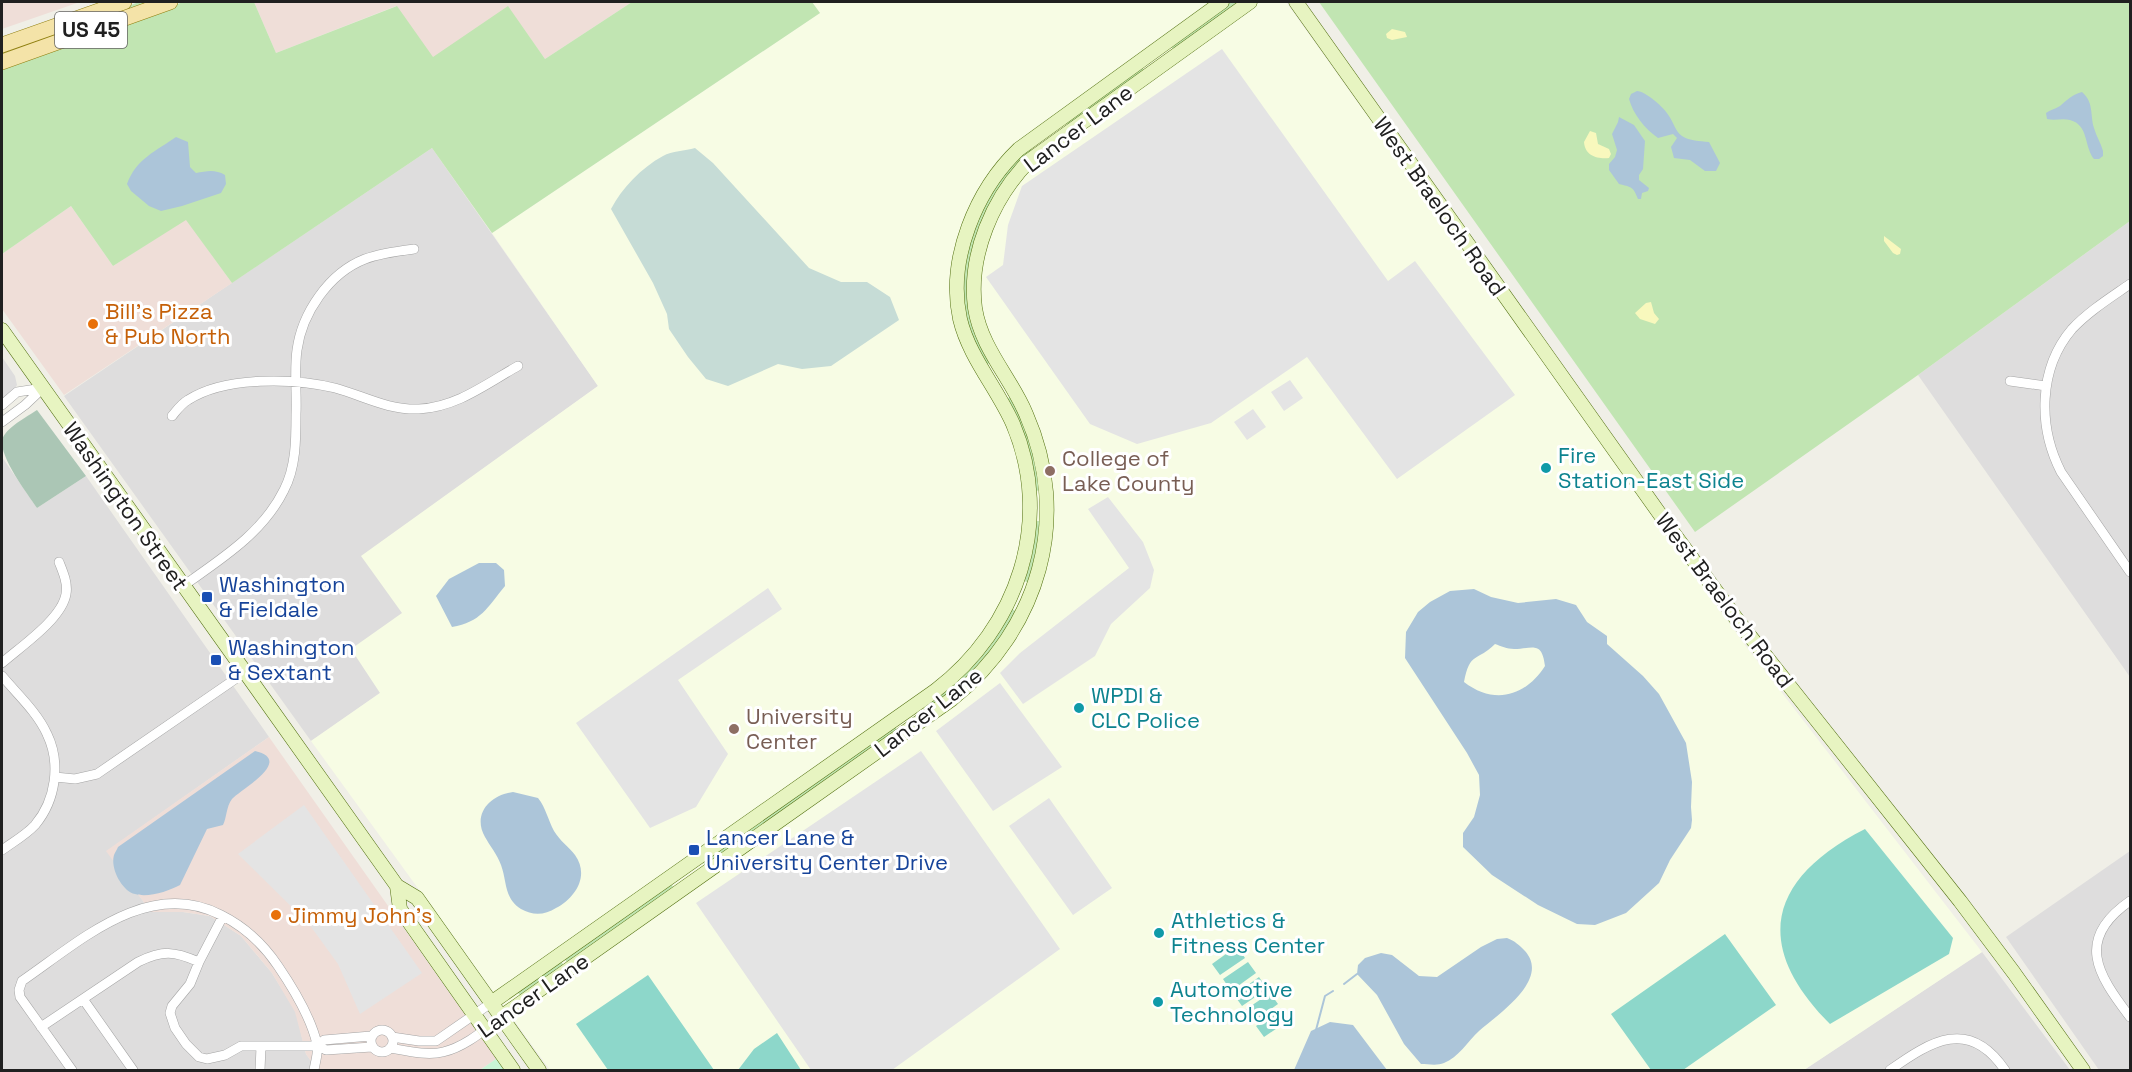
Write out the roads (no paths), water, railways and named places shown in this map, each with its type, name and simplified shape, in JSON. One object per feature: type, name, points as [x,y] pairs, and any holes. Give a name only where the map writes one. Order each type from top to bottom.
[{"type":"main road","name":"US 45","points":[[2,45],[124,2]]},
{"type":"main road","name":"US 45","points":[[2,62],[170,2]]},
{"type":"street","name":"Lancer Lane","points":[[1222,2],[1019,149],[1001,167],[986,189],[973,215],[960,264],[958,290],[960,319],[969,345],[1002,401],[1019,440],[1031,506],[1028,548],[1013,596],[991,634],[960,671],[436,1041],[392,1037],[381,1030],[371,1036],[324,1040],[318,1046],[326,1050],[372,1047],[380,1052],[386,1052],[390,1048],[418,1052],[442,1052],[465,1042],[952,699],[975,679],[1019,620],[1034,586],[1046,536],[1047,503],[1042,462],[1030,423],[1017,394],[985,340],[975,308],[977,261],[987,226],[1009,183],[1030,160],[1250,2]]},
{"type":"street","name":"West Braeloch Road","points":[[1296,2],[1669,527],[1751,637],[1960,901],[2010,967],[2083,1071]]},
{"type":"street","points":[[183,586],[254,533],[285,488],[296,443],[297,353],[300,337],[305,323],[324,290],[334,279],[363,260],[381,254],[414,249]]},
{"type":"street","points":[[2130,284],[2104,302],[2071,331],[2057,353],[2046,386],[2045,416],[2053,457],[2061,472],[2130,572]]},
{"type":"street","name":"Washington Street","points":[[2,330],[397,886],[417,897],[539,1071]]},
{"type":"street","points":[[172,416],[190,398],[207,391],[256,381],[297,382],[336,389],[385,405],[418,409],[456,401],[518,366]]},
{"type":"street","points":[[2010,381],[2046,386]]},
{"type":"street","points":[[2,405],[17,392],[43,388]]},
{"type":"street","points":[[2,422],[43,388]]},
{"type":"street","points":[[2122,560],[2130,554]]},
{"type":"street","points":[[2,663],[60,610],[66,592],[65,578],[59,562]]},
{"type":"street","points":[[55,777],[75,778],[97,774],[244,673]]},
{"type":"street","points":[[2,676],[32,711],[48,735],[55,763],[55,777],[44,812],[26,834],[2,849]]},
{"type":"street","name":"Washington Street","points":[[397,886],[400,909],[513,1071]]},
{"type":"street","points":[[2130,901],[2117,910],[2092,945],[2103,978],[2130,1017]]},
{"type":"street","points":[[72,1071],[20,997],[19,990],[22,981],[108,922],[138,909],[174,903],[195,905],[223,916],[248,932],[274,960],[296,992],[318,1046],[314,1071]]},
{"type":"street","points":[[223,916],[198,962],[190,984],[175,1000],[171,1012],[175,1028],[186,1044],[199,1057],[207,1059],[225,1055],[241,1046],[318,1046]]},
{"type":"street","points":[[42,1027],[148,957],[170,952],[181,954],[198,962]]},
{"type":"street","points":[[83,999],[133,1071]]},
{"type":"street","points":[[371,1036],[372,1047]]},
{"type":"street","points":[[390,1048],[393,1043],[392,1037]]},
{"type":"street","points":[[1890,1071],[1919,1050],[1951,1039],[1969,1041],[1979,1045],[1991,1053],[2005,1071]]},
{"type":"street","points":[[260,1071],[261,1047]]},
{"type":"waterway","points":[[1344,984],[1357,974]]},
{"type":"waterway","points":[[1316,1030],[1325,996],[1333,991]]},
{"type":"place","name":"Bill's Pizza & Pub North","points":[[93,324]]},
{"type":"place","name":"Fire Station-East Side","points":[[1546,468]]},
{"type":"place","name":"College of Lake County","points":[[1050,471]]},
{"type":"place","name":"Washington & Fieldale","points":[[207,597]]},
{"type":"place","name":"Washington & Sextant","points":[[216,660]]},
{"type":"place","name":"WPDI & CLC Police","points":[[1079,708]]},
{"type":"place","name":"University Center","points":[[734,729]]},
{"type":"place","name":"Lancer Lane & University Center Drive","points":[[694,850]]},
{"type":"place","name":"Jimmy John's","points":[[276,915]]},
{"type":"place","name":"Athletics & Fitness Center","points":[[1159,933]]},
{"type":"place","name":"Automotive Technology","points":[[1158,1002]]}]
